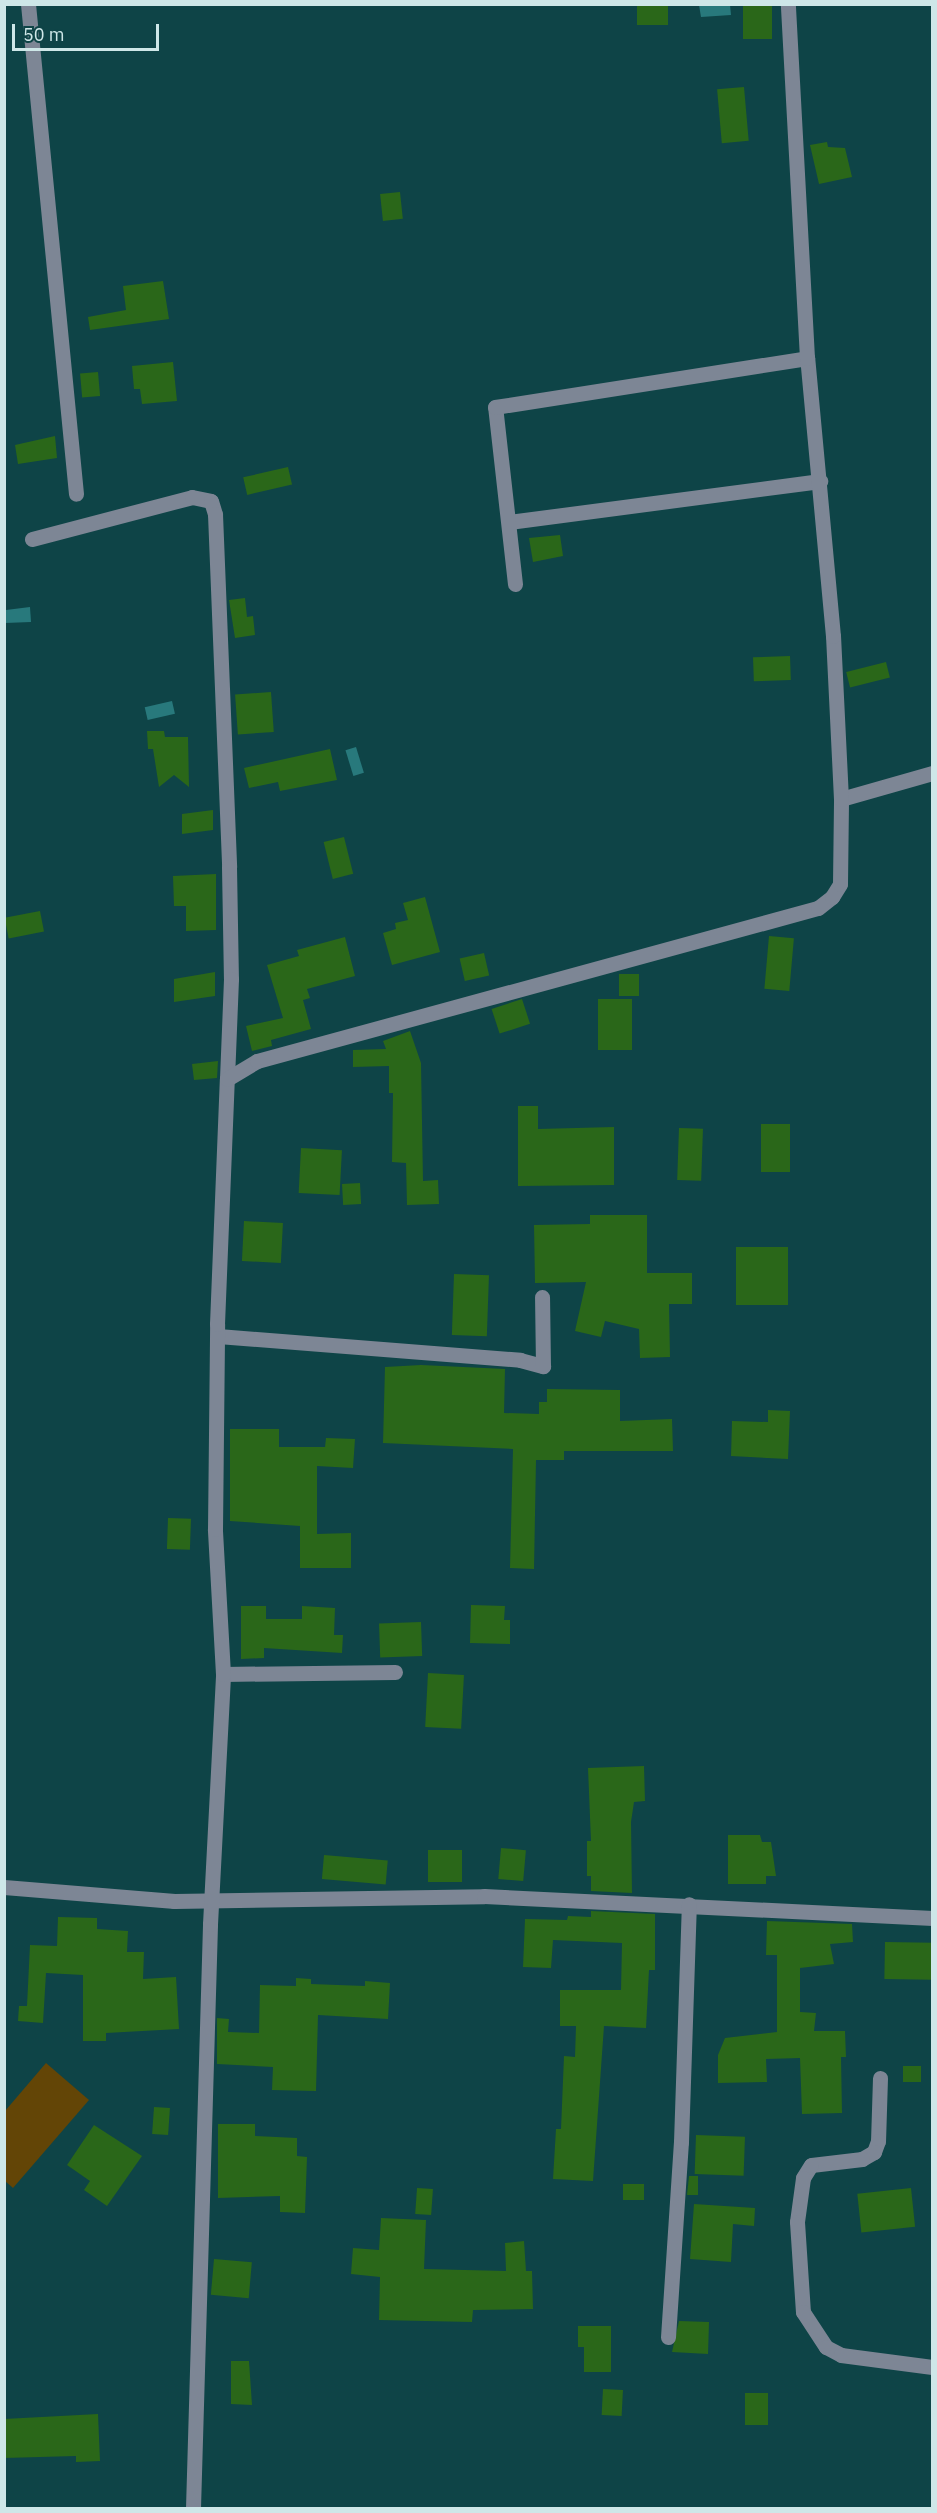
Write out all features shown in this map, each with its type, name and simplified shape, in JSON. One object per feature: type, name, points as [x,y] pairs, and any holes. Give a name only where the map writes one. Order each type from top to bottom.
[{"type":"street","points":[[28,4],[76,494]]},
{"type":"street","points":[[227,1079],[257,1061],[818,908],[832,897],[840,884],[841,799],[820,481],[807,358],[788,4]]},
{"type":"street","points":[[515,584],[495,408],[807,358]]},
{"type":"street","points":[[508,522],[820,481]]},
{"type":"street","points":[[32,539],[192,497],[211,501],[215,514],[229,867],[231,979],[218,1336],[215,1529],[223,1674],[214,1901],[210,1924],[193,2508]]},
{"type":"street","points":[[841,799],[933,773]]},
{"type":"street","points":[[218,1336],[520,1360],[543,1366],[542,1297]]},
{"type":"street","points":[[223,1674],[395,1672]]},
{"type":"street","points":[[199,1901],[215,1881]]},
{"type":"street","points":[[4,1887],[199,1901],[484,1896],[689,1904],[933,1918]]},
{"type":"street","points":[[668,2337],[681,2142],[689,1904]]},
{"type":"street","points":[[880,2078],[878,2141],[874,2152],[862,2159],[811,2165],[802,2178],[796,2222],[803,2312],[826,2347],[841,2355],[933,2367]]},
{"type":"shaded area","points":[[46,2063],[89,2100],[13,2188],[5,2181],[5,2111]]},
{"type":"water","points":[[699,5],[730,5],[731,15],[701,17]]},
{"type":"water","points":[[30,607],[31,622],[5,623],[6,610]]},
{"type":"water","points":[[172,701],[175,714],[148,720],[145,707]]},
{"type":"water","points":[[356,747],[364,773],[353,776],[345,750]]},
{"type":"building","points":[[637,4],[668,4],[668,25],[637,25]]},
{"type":"building","points":[[743,4],[772,4],[772,39],[743,39]]},
{"type":"building","points":[[744,87],[749,141],[722,143],[717,89]]},
{"type":"building","points":[[827,142],[828,147],[845,148],[852,177],[819,184],[810,145]]},
{"type":"building","points":[[400,192],[403,219],[383,221],[380,194]]},
{"type":"building","points":[[163,281],[169,319],[90,330],[88,317],[126,310],[123,286]]},
{"type":"building","points":[[173,362],[177,401],[142,404],[140,389],[134,389],[132,366]]},
{"type":"building","points":[[98,372],[100,396],[82,397],[80,374]]},
{"type":"building","points":[[55,436],[57,458],[18,464],[15,445]]},
{"type":"building","points":[[288,467],[292,485],[247,495],[243,477]]},
{"type":"building","points":[[560,535],[563,556],[533,562],[529,538]]},
{"type":"building","points":[[245,598],[247,617],[253,616],[255,635],[235,638],[229,600]]},
{"type":"building","points":[[790,656],[791,680],[754,681],[753,657]]},
{"type":"building","points":[[886,662],[890,678],[850,687],[846,672]]},
{"type":"building","points":[[271,692],[274,732],[238,734],[235,695]]},
{"type":"building","points":[[147,731],[164,731],[165,737],[188,737],[189,787],[174,775],[159,787],[153,749],[148,749]]},
{"type":"building","points":[[330,749],[337,780],[280,791],[278,782],[249,788],[244,768]]},
{"type":"building","points":[[213,810],[213,830],[182,834],[182,814]]},
{"type":"building","points":[[344,837],[353,874],[333,879],[324,842]]},
{"type":"building","points":[[216,874],[216,930],[186,931],[186,906],[174,906],[173,876]]},
{"type":"building","points":[[425,897],[440,952],[392,965],[383,933],[396,929],[395,923],[408,920],[403,903]]},
{"type":"building","points":[[40,911],[44,932],[9,938],[5,918]]},
{"type":"building","points":[[769,936],[794,938],[789,991],[764,989]]},
{"type":"building","points":[[345,937],[355,976],[307,989],[310,998],[303,1000],[311,1029],[271,1040],[272,1046],[252,1051],[246,1026],[283,1018],[267,965],[299,956],[297,950]]},
{"type":"building","points":[[484,953],[489,975],[465,981],[460,959]]},
{"type":"building","points":[[215,972],[215,996],[174,1002],[174,979]]},
{"type":"building","points":[[619,974],[639,974],[639,996],[619,996]]},
{"type":"building","points":[[522,999],[530,1024],[500,1034],[492,1009]]},
{"type":"building","points":[[598,999],[632,999],[632,1050],[598,1050]]},
{"type":"building","points":[[410,1031],[421,1063],[423,1181],[438,1180],[439,1204],[407,1205],[406,1163],[392,1162],[393,1093],[389,1093],[389,1066],[353,1067],[353,1050],[386,1049],[383,1041]]},
{"type":"building","points":[[218,1061],[217,1078],[194,1080],[192,1064]]},
{"type":"building","points":[[518,1106],[538,1106],[538,1129],[614,1127],[614,1185],[518,1186]]},
{"type":"building","points":[[761,1124],[790,1124],[790,1172],[761,1172]]},
{"type":"building","points":[[679,1128],[703,1129],[701,1181],[677,1180]]},
{"type":"building","points":[[301,1148],[342,1150],[340,1195],[299,1193]]},
{"type":"building","points":[[360,1183],[361,1204],[343,1205],[342,1184]]},
{"type":"building","points":[[590,1215],[647,1215],[647,1273],[692,1273],[692,1304],[669,1304],[670,1357],[640,1358],[639,1329],[605,1321],[601,1337],[575,1331],[586,1282],[535,1283],[534,1225],[590,1224]]},
{"type":"building","points":[[244,1221],[283,1223],[281,1263],[242,1261]]},
{"type":"building","points":[[736,1247],[788,1247],[788,1305],[736,1305]]},
{"type":"building","points":[[454,1274],[489,1275],[487,1336],[452,1335]]},
{"type":"building","points":[[421,1365],[505,1369],[504,1413],[539,1414],[539,1402],[547,1402],[547,1389],[620,1390],[620,1421],[672,1419],[673,1451],[564,1451],[564,1460],[536,1460],[534,1569],[510,1568],[513,1449],[383,1443],[385,1367]]},
{"type":"building","points":[[768,1410],[790,1411],[788,1459],[731,1456],[732,1421],[768,1422]]},
{"type":"building","points":[[230,1429],[279,1429],[279,1447],[325,1447],[326,1438],[355,1439],[353,1468],[317,1466],[317,1534],[351,1533],[351,1568],[300,1568],[300,1526],[230,1521]]},
{"type":"building","points":[[168,1518],[191,1519],[190,1550],[167,1549]]},
{"type":"building","points":[[471,1605],[505,1606],[504,1620],[510,1620],[510,1644],[470,1643]]},
{"type":"building","points":[[241,1606],[266,1606],[266,1619],[302,1619],[302,1606],[335,1608],[334,1635],[343,1635],[342,1653],[264,1648],[264,1658],[241,1659]]},
{"type":"building","points":[[421,1622],[422,1656],[380,1657],[379,1623]]},
{"type":"building","points":[[428,1673],[464,1675],[461,1729],[425,1727]]},
{"type":"building","points":[[644,1766],[645,1801],[634,1802],[631,1822],[632,1893],[591,1891],[591,1876],[587,1876],[587,1841],[591,1841],[588,1768]]},
{"type":"building","points":[[728,1835],[760,1835],[762,1842],[771,1842],[776,1876],[766,1876],[766,1884],[728,1884]]},
{"type":"building","points":[[501,1848],[526,1850],[523,1881],[498,1879]]},
{"type":"building","points":[[428,1850],[462,1850],[462,1882],[428,1882]]},
{"type":"building","points":[[324,1855],[388,1861],[386,1884],[322,1879]]},
{"type":"building","points":[[591,1911],[655,1914],[655,1970],[649,1970],[646,2028],[604,2026],[593,2181],[553,2179],[556,2129],[561,2129],[564,2056],[575,2057],[576,2026],[560,2026],[560,1990],[621,1990],[622,1943],[553,1940],[551,1968],[523,1967],[525,1919],[567,1920],[568,1916],[591,1917]]},
{"type":"building","points":[[58,1917],[97,1918],[97,1929],[128,1931],[127,1952],[144,1952],[143,1979],[176,1977],[179,2029],[106,2033],[106,2041],[83,2041],[83,1975],[46,1973],[43,2023],[18,2021],[19,2006],[27,2006],[30,1945],[57,1946]]},
{"type":"building","points":[[767,1921],[852,1924],[853,1942],[830,1944],[834,1964],[800,1968],[800,2012],[816,2013],[814,2031],[845,2031],[846,2057],[841,2057],[842,2113],[802,2114],[800,2058],[766,2059],[767,2082],[718,2083],[718,2055],[725,2038],[777,2032],[777,1955],[766,1955]]},
{"type":"building","points":[[885,1942],[932,1943],[932,1980],[884,1979]]},
{"type":"building","points":[[296,1978],[311,1979],[311,1984],[365,1986],[365,1981],[390,1983],[388,2019],[318,2015],[316,2091],[272,2090],[273,2067],[217,2064],[217,2018],[229,2019],[228,2032],[259,2033],[260,1985],[296,1986]]},
{"type":"building","points":[[903,2066],[921,2066],[921,2082],[903,2082]]},
{"type":"building","points":[[154,2107],[170,2108],[168,2135],[152,2134]]},
{"type":"building","points":[[218,2124],[255,2124],[255,2136],[297,2138],[297,2156],[307,2157],[305,2213],[280,2212],[280,2196],[218,2198]]},
{"type":"building","points":[[94,2125],[142,2156],[107,2206],[84,2190],[90,2181],[67,2165]]},
{"type":"building","points":[[696,2135],[745,2137],[744,2176],[695,2174]]},
{"type":"building","points":[[689,2176],[698,2176],[698,2195],[687,2195]]},
{"type":"building","points":[[623,2184],[644,2184],[644,2200],[623,2200]]},
{"type":"building","points":[[417,2188],[433,2189],[431,2215],[415,2214]]},
{"type":"building","points":[[911,2188],[915,2227],[861,2232],[857,2194]]},
{"type":"building","points":[[694,2204],[755,2208],[754,2226],[733,2224],[731,2262],[690,2259]]},
{"type":"building","points":[[381,2218],[426,2220],[424,2269],[506,2271],[505,2243],[524,2241],[526,2271],[532,2271],[533,2309],[473,2310],[472,2322],[379,2320],[380,2277],[351,2274],[353,2248],[379,2250]]},
{"type":"building","points":[[214,2259],[252,2262],[249,2298],[211,2295]]},
{"type":"building","points":[[679,2321],[709,2322],[708,2354],[672,2352]]},
{"type":"building","points":[[578,2326],[611,2326],[611,2372],[584,2372],[584,2347],[578,2347]]},
{"type":"building","points":[[231,2361],[249,2361],[252,2405],[231,2404]]},
{"type":"building","points":[[603,2389],[623,2390],[622,2416],[602,2415]]},
{"type":"building","points":[[745,2393],[768,2393],[768,2425],[745,2425]]},
{"type":"building","points":[[98,2414],[100,2461],[76,2462],[76,2456],[4,2458],[4,2419]]}]
